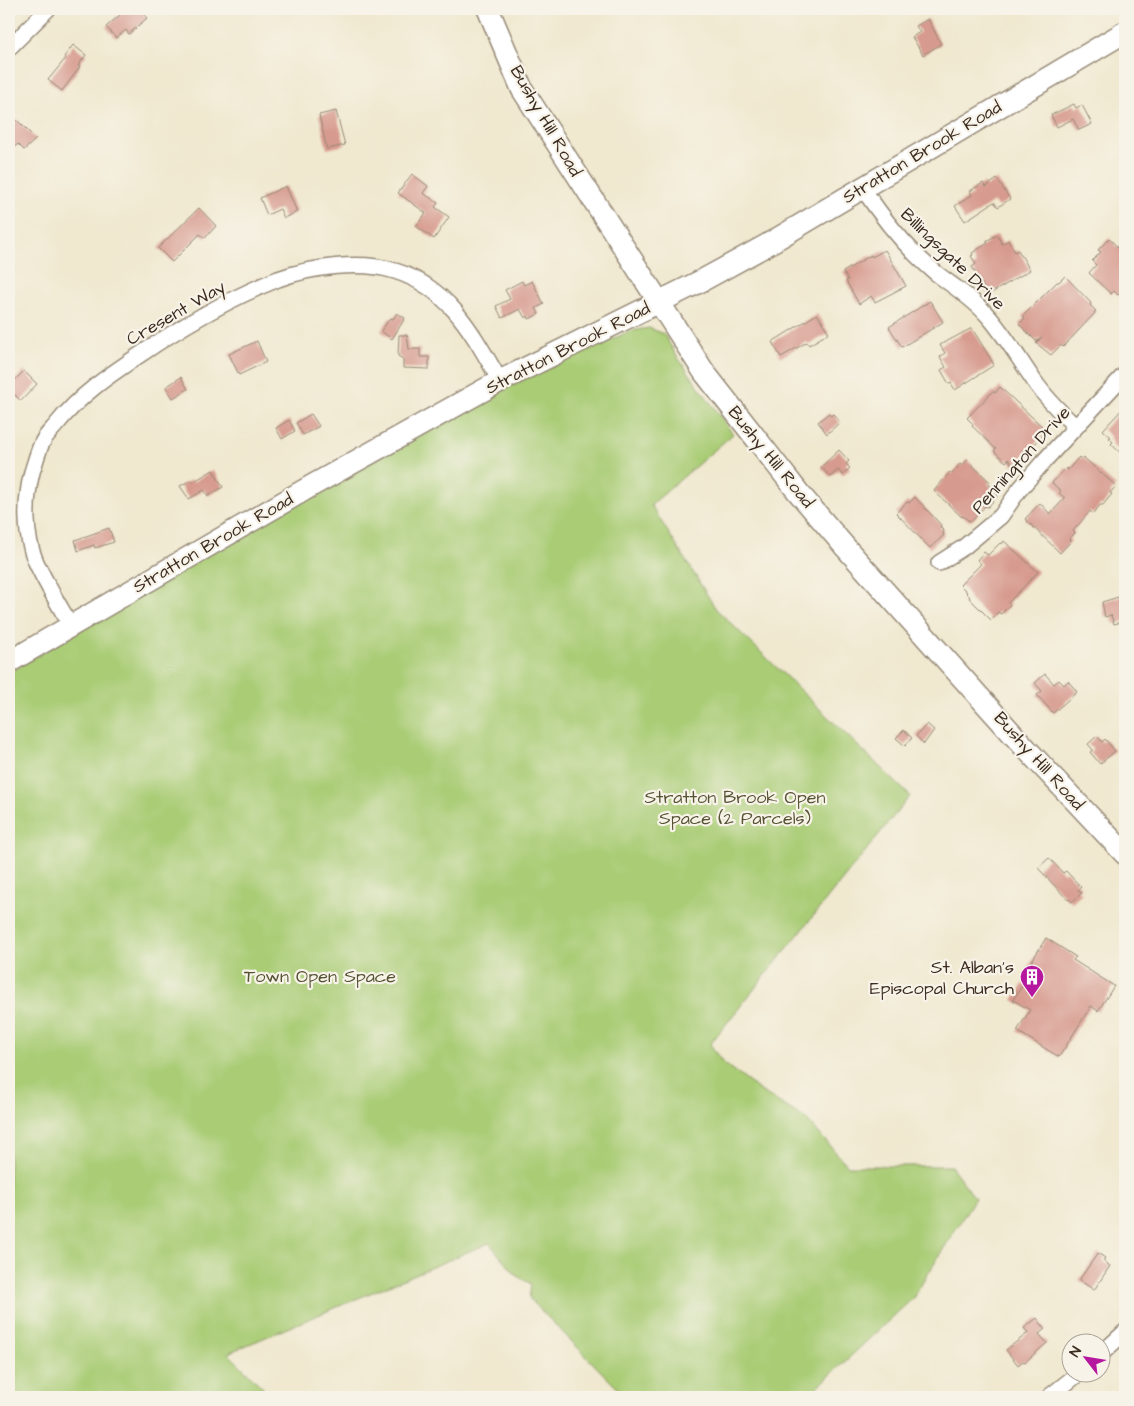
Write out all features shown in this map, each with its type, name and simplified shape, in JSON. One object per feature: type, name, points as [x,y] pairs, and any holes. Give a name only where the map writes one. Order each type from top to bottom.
[{"type":"street","points":[[9,48],[48,9]]},
{"type":"street","name":"Bushy Hill Road","points":[[488,9],[522,89],[704,372],[798,492],[846,548],[1018,740],[1125,854]]},
{"type":"street","name":"Stratton Brook Road","points":[[9,662],[313,484],[500,381],[703,280],[765,246],[1125,32]]},
{"type":"street","name":"Billingsgate Drive","points":[[862,187],[887,223],[913,251],[988,316],[1007,340],[1038,387],[1076,427]]},
{"type":"street","name":"Cresent Way","points":[[71,626],[36,561],[29,539],[27,503],[32,472],[42,442],[68,410],[96,384],[190,323],[279,279],[312,270],[350,266],[375,266],[395,271],[423,284],[440,295],[470,330],[500,381]]},
{"type":"street","name":"Pennington Drive","points":[[939,563],[964,547],[1000,516],[1019,490],[1125,374]]},
{"type":"street","points":[[1112,1344],[1125,1332]]},
{"type":"street","points":[[1050,1397],[1066,1384]]},
{"type":"green space","name":"Town Open Space","points":[[649,328],[664,334],[676,355],[733,434],[651,505],[716,609],[910,796],[710,1044],[722,1062],[759,1090],[806,1119],[848,1166],[951,1166],[975,1198],[913,1298],[807,1397],[626,1397],[529,1298],[531,1284],[517,1276],[489,1243],[228,1353],[272,1397],[9,1397],[9,673],[238,534],[519,382],[630,331]]},
{"type":"building","points":[[127,9],[139,9],[147,18],[129,34],[126,30],[116,38],[106,27]]},
{"type":"building","points":[[928,19],[941,44],[923,55],[912,37],[920,32],[916,26]]},
{"type":"building","points":[[73,45],[86,55],[78,66],[80,67],[62,91],[48,80],[66,58],[64,57]]},
{"type":"building","points":[[1074,104],[1076,108],[1082,105],[1092,124],[1079,130],[1073,119],[1057,127],[1051,115]]},
{"type":"building","points":[[336,111],[345,145],[327,149],[319,115]]},
{"type":"building","points":[[17,120],[36,139],[24,150],[18,144],[9,152],[9,128]]},
{"type":"building","points":[[412,174],[428,186],[423,193],[438,203],[435,207],[449,217],[434,239],[416,226],[426,213],[398,193]]},
{"type":"building","points":[[997,179],[1010,199],[998,207],[994,202],[965,221],[955,206],[972,195],[970,191],[983,183],[986,187]]},
{"type":"building","points":[[286,186],[297,212],[284,218],[280,209],[267,215],[260,198]]},
{"type":"building","points":[[199,208],[216,226],[205,238],[200,234],[172,262],[158,248]]},
{"type":"building","points":[[997,235],[1002,244],[1008,240],[1015,252],[1018,250],[1030,270],[988,295],[972,267],[976,264],[971,256],[973,255],[972,253],[988,243],[986,241]]},
{"type":"building","points":[[1109,238],[1118,248],[1125,241],[1125,288],[1118,295],[1114,291],[1111,294],[1089,273],[1096,265],[1092,261],[1101,252],[1098,250]]},
{"type":"building","points":[[885,250],[906,286],[875,302],[871,296],[859,304],[843,272],[871,255],[872,257]]},
{"type":"building","points":[[1065,276],[1091,303],[1090,305],[1096,311],[1063,347],[1061,345],[1051,355],[1036,343],[1042,337],[1036,341],[1019,324],[1025,318],[1023,316]]},
{"type":"building","points":[[522,281],[524,285],[532,281],[544,304],[536,308],[539,314],[529,319],[528,316],[525,318],[520,309],[502,318],[496,306],[510,299],[505,290]]},
{"type":"building","points":[[930,301],[943,322],[902,347],[889,327]]},
{"type":"building","points":[[397,313],[405,318],[392,339],[381,331],[390,318],[393,319]]},
{"type":"building","points":[[817,314],[829,333],[809,345],[807,342],[781,357],[772,342]]},
{"type":"building","points":[[972,328],[994,365],[955,390],[941,370],[946,367],[940,357],[945,353],[940,345]]},
{"type":"building","points":[[399,335],[407,335],[409,349],[420,349],[420,357],[429,357],[429,369],[403,368],[403,359],[398,356]]},
{"type":"building","points":[[257,341],[266,362],[239,375],[229,354]]},
{"type":"building","points":[[24,371],[37,384],[21,401],[9,389],[9,386]]},
{"type":"building","points":[[181,377],[188,389],[173,398],[166,387]]},
{"type":"building","points":[[1000,387],[1047,431],[1014,466],[1008,459],[1006,462],[994,451],[996,449],[972,426],[973,424],[967,418],[993,391],[995,393]]},
{"type":"building","points":[[1125,406],[1125,457],[1111,444],[1113,442],[1109,438],[1111,437],[1103,430]]},
{"type":"building","points":[[829,413],[831,416],[833,414],[840,422],[827,434],[818,422]]},
{"type":"building","points":[[311,414],[319,426],[303,435],[296,423]]},
{"type":"building","points":[[289,420],[295,431],[282,439],[276,428]]},
{"type":"building","points":[[839,450],[849,461],[846,464],[850,468],[843,475],[838,470],[830,477],[821,467]]},
{"type":"building","points":[[1079,457],[1081,459],[1083,457],[1116,486],[1103,505],[1100,505],[1093,514],[1090,511],[1073,531],[1075,533],[1069,539],[1071,541],[1060,553],[1025,519],[1040,503],[1050,514],[1065,498],[1059,493],[1061,491],[1052,483],[1066,468],[1068,470]]},
{"type":"building","points":[[967,460],[990,482],[988,484],[992,487],[990,489],[998,495],[972,521],[962,517],[934,491],[950,472],[952,474],[960,464],[962,466]]},
{"type":"building","points":[[213,470],[223,487],[208,496],[204,490],[189,499],[180,486],[191,480],[193,482]]},
{"type":"building","points":[[915,497],[941,525],[940,527],[944,531],[944,535],[930,548],[896,513]]},
{"type":"building","points":[[109,528],[114,542],[95,548],[94,545],[78,551],[75,540]]},
{"type":"building","points":[[1004,541],[1038,572],[1008,603],[1010,605],[1001,614],[998,612],[991,620],[969,598],[967,592],[960,585],[981,564],[977,560],[984,552],[988,555]]},
{"type":"building","points":[[1125,595],[1125,621],[1114,624],[1111,615],[1105,617],[1102,602]]},
{"type":"building","points":[[1045,674],[1054,684],[1059,680],[1064,685],[1068,681],[1077,692],[1053,713],[1037,695],[1042,691],[1035,683]]},
{"type":"building","points":[[927,724],[934,730],[924,744],[916,736]]},
{"type":"building","points":[[904,730],[912,738],[905,746],[896,738]]},
{"type":"building","points":[[1097,736],[1102,742],[1105,739],[1115,751],[1100,764],[1090,752],[1093,750],[1088,744]]},
{"type":"building","points":[[1049,858],[1063,873],[1066,871],[1081,887],[1078,890],[1082,893],[1072,902],[1038,868]]},
{"type":"building","name":"St. Alban's Episcopal Church","points":[[1046,938],[1076,957],[1073,960],[1114,986],[1098,1011],[1091,1006],[1059,1057],[1017,1031],[1030,1010],[1013,1000],[1032,970],[1028,967]]},
{"type":"building","points":[[1098,1253],[1105,1258],[1103,1261],[1110,1266],[1094,1290],[1079,1280]]},
{"type":"building","points":[[1037,1318],[1045,1329],[1039,1334],[1047,1343],[1025,1362],[1023,1361],[1018,1365],[1006,1350],[1028,1333],[1024,1328]]},
{"type":"place","name":"St. Alban's Episcopal Church","points":[[1032,998]]},
{"type":"park label","name":"Stratton Brook Open Space (2 Parcels)","points":[[735,808]]}]
